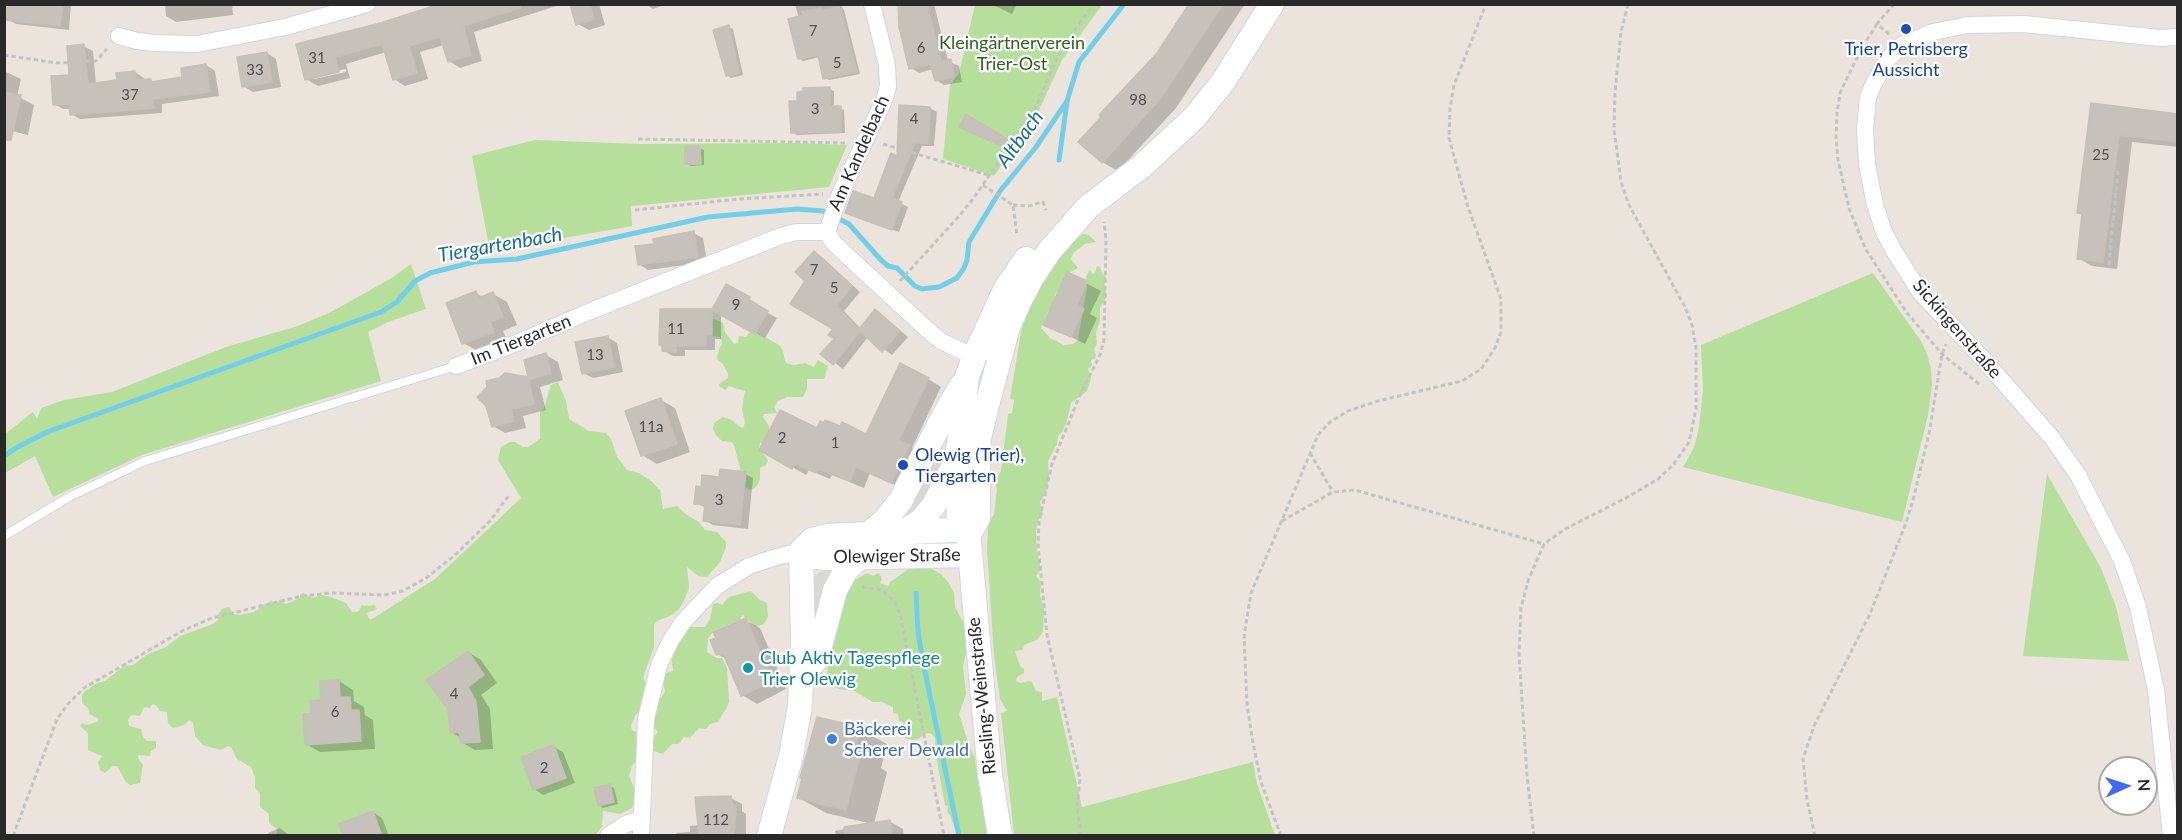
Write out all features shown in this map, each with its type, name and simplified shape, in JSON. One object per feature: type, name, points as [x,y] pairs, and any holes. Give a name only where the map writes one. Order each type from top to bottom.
[{"type":"main road","name":"Olewiger Straße","points":[[801,551],[815,557],[858,559],[969,555],[968,530],[959,523],[957,459],[971,366],[1005,290],[1032,249],[1062,221],[1095,201],[1149,160],[1194,118],[1228,75],[1272,4]]},
{"type":"main road","name":"Olewiger Straße","points":[[968,530],[972,529],[978,518],[980,438],[1004,340],[1032,277],[1050,250],[1095,201]]},
{"type":"main road","points":[[868,534],[886,519],[901,500],[971,366]]},
{"type":"main road","points":[[903,532],[921,521],[934,505],[957,459]]},
{"type":"main road","points":[[769,836],[791,756],[803,676],[801,551],[812,540],[820,538],[968,530]]},
{"type":"main road","name":"Riesling-Weinstraße","points":[[969,555],[990,775],[1000,836]]},
{"type":"main road","points":[[803,676],[815,661],[835,590],[846,570],[858,559]]},
{"type":"street","points":[[119,36],[137,42],[197,44],[275,29],[368,4]]},
{"type":"street","name":"Am Kandelbach","points":[[833,214],[870,142],[888,86],[887,65],[873,4]]},
{"type":"street","name":"Sickingenstraße","points":[[2171,836],[2156,690],[2138,607],[2122,561],[2078,475],[2052,438],[1984,360],[1920,292],[1894,251],[1884,232],[1875,205],[1867,164],[1865,129],[1868,97],[1880,70],[1902,45],[1934,32],[1967,25],[2024,24],[2178,38]]},
{"type":"street","points":[[833,214],[837,246],[931,333],[957,349],[971,366],[1004,340]]},
{"type":"street","name":"Im Tiergarten","points":[[456,366],[593,310],[796,232],[833,214]]},
{"type":"street","points":[[608,836],[626,824],[642,827],[646,719],[657,671],[671,640],[683,622],[717,586],[749,566],[801,551]]},
{"type":"lane","name":"Im Tiergarten","points":[[4,536],[69,497],[145,461],[456,366]]},
{"type":"path","points":[[902,278],[960,215],[983,184],[1035,109],[1056,60],[1068,39],[1094,4]]},
{"type":"path","points":[[1281,836],[1261,782],[1253,743],[1247,705],[1244,636],[1251,593],[1280,521],[1318,435],[1330,422],[1348,411],[1378,400],[1461,381],[1481,369],[1495,348],[1501,332],[1501,299],[1468,207],[1449,138],[1450,108],[1454,85],[1486,4]]},
{"type":"path","points":[[1534,836],[1521,691],[1520,619],[1523,597],[1544,544],[1564,529],[1658,479],[1674,465],[1689,442],[1696,409],[1697,358],[1692,325],[1685,307],[1629,205],[1621,182],[1614,129],[1615,92],[1621,32],[1628,4]]},
{"type":"path","points":[[1894,4],[1877,24],[1860,51],[1840,93],[1836,137],[1843,187],[1856,229],[1875,266],[1907,314],[1942,354],[1989,391]]},
{"type":"path","points":[[1877,24],[1902,45]]},
{"type":"path","points":[[4,55],[56,63],[96,61],[119,36]]},
{"type":"path","points":[[638,139],[870,142],[988,175]]},
{"type":"path","points":[[2109,265],[2118,170],[2115,169]]},
{"type":"path","points":[[983,184],[1013,205],[1028,206],[1043,202],[1046,210]]},
{"type":"path","points":[[635,210],[814,193],[833,214]]},
{"type":"path","points":[[1081,836],[1077,806],[1080,778],[1047,635],[1038,544],[1039,522],[1052,464],[1079,397],[1100,355],[1104,340],[1106,240],[1095,201]]},
{"type":"path","points":[[1013,205],[1017,236]]},
{"type":"path","points":[[1815,836],[1806,792],[1803,759],[1814,726],[1870,614],[1906,523],[1929,434],[1942,354],[1953,329]]},
{"type":"path","points":[[1310,453],[1333,492]]},
{"type":"path","points":[[1280,521],[1333,492],[1355,490],[1544,544]]},
{"type":"path","points":[[13,836],[57,719],[84,688],[182,631],[212,618],[302,596],[330,593],[384,595],[403,591],[426,578],[445,563],[490,521],[510,494]]},
{"type":"path","points":[[858,587],[882,590],[894,601],[900,614],[944,836]]},
{"type":"green space","name":"Kleingärtnerverein Trier-Ost","points":[[975,5],[1102,5],[1062,60],[1038,112],[994,176],[943,159],[950,85],[959,73]]},
{"type":"green space","points":[[535,140],[639,144],[847,145],[829,187],[631,206],[632,226],[490,251],[472,156]]},
{"type":"green space","points":[[1083,234],[1089,235],[1096,242],[1085,244],[1073,253],[1071,259],[1078,268],[1065,275],[1055,295],[1054,305],[1048,311],[1041,328],[1050,338],[1064,345],[1073,344],[1078,340],[1087,287],[1086,277],[1090,270],[1093,274],[1095,273],[1097,266],[1106,276],[1104,282],[1107,296],[1100,308],[1100,320],[1096,333],[1097,344],[1094,350],[1096,355],[1095,359],[1091,360],[1092,365],[1088,369],[1091,378],[1087,391],[1071,403],[1067,421],[1048,461],[1049,477],[1046,492],[1040,502],[1043,514],[1036,530],[1040,564],[1036,576],[1041,582],[1040,596],[1044,607],[1043,632],[1037,640],[1024,645],[1023,650],[1015,651],[1020,666],[1024,669],[1024,673],[1017,677],[1016,681],[1032,682],[1036,691],[1042,692],[1042,701],[1057,697],[1082,807],[1253,762],[1257,784],[1275,835],[1014,835],[1001,713],[1007,711],[1000,699],[994,656],[987,549],[988,524],[994,514],[997,490],[995,481],[1001,471],[1008,414],[1012,413],[1014,400],[1010,399],[1022,326],[1039,287],[1069,245]]},
{"type":"green space","points":[[411,264],[426,309],[388,322],[368,332],[381,381],[142,455],[53,497],[35,456],[5,473],[5,434],[33,412],[37,419],[41,408],[64,400],[112,392],[226,347],[298,326],[331,312],[390,279]]},
{"type":"green space","points":[[1873,273],[1921,341],[1931,369],[1932,385],[1928,415],[1902,522],[1683,467],[1694,448],[1699,427],[1703,391],[1701,345]]},
{"type":"green space","points":[[714,319],[723,323],[725,332],[734,344],[738,343],[739,336],[746,337],[754,331],[779,345],[788,364],[805,363],[814,367],[818,360],[828,366],[824,379],[807,379],[807,389],[803,397],[787,397],[778,401],[774,407],[777,413],[764,414],[763,417],[769,426],[771,441],[760,443],[759,448],[768,460],[766,465],[760,468],[760,480],[756,487],[750,490],[745,487],[734,445],[732,442],[722,441],[713,429],[714,423],[723,417],[743,428],[745,423],[742,409],[745,391],[729,386],[725,390],[719,386],[728,378],[728,374],[723,364],[717,359],[722,343],[720,337],[710,336],[707,332],[709,320]]},
{"type":"green space","points":[[558,382],[566,401],[569,419],[589,431],[606,433],[611,439],[617,457],[627,470],[639,473],[660,490],[663,509],[677,506],[699,522],[705,530],[717,532],[726,542],[720,562],[707,577],[698,576],[687,567],[689,588],[684,601],[672,615],[657,621],[654,625],[654,647],[643,678],[647,685],[643,711],[636,714],[631,726],[632,730],[638,733],[639,758],[632,766],[629,776],[637,795],[632,808],[620,814],[603,811],[602,827],[595,835],[277,835],[277,829],[269,823],[269,814],[260,807],[260,793],[255,788],[255,777],[251,767],[237,759],[231,747],[228,746],[221,750],[203,745],[195,736],[193,723],[189,720],[184,725],[173,728],[168,723],[167,712],[160,711],[153,704],[150,708],[144,707],[140,716],[131,715],[128,720],[129,726],[141,729],[147,741],[156,741],[156,748],[151,751],[150,756],[138,755],[143,765],[140,783],[130,785],[117,766],[113,766],[105,773],[100,770],[98,762],[102,756],[88,750],[88,733],[80,726],[82,723],[87,725],[97,722],[99,719],[89,714],[88,708],[82,703],[82,695],[85,691],[105,681],[124,666],[133,665],[148,654],[166,647],[180,636],[213,624],[218,620],[222,609],[229,607],[233,614],[240,615],[254,612],[259,609],[259,604],[268,605],[271,600],[275,605],[279,600],[286,604],[300,598],[303,593],[312,598],[322,595],[331,597],[346,603],[352,612],[359,611],[362,605],[375,605],[377,609],[367,613],[369,619],[372,619],[435,579],[521,498],[498,460],[501,447],[515,442],[528,447],[540,439],[540,412],[544,408],[551,385]]},
{"type":"green space","points":[[2047,474],[2101,568],[2116,607],[2129,661],[2023,656]]},
{"type":"green space","points":[[926,566],[941,574],[948,582],[954,593],[955,607],[966,625],[967,650],[963,666],[966,694],[959,714],[975,757],[976,768],[982,774],[989,816],[986,835],[957,835],[947,812],[948,806],[945,805],[935,738],[932,734],[927,733],[916,740],[906,739],[903,733],[903,722],[899,721],[898,714],[893,713],[893,707],[882,702],[873,702],[854,691],[833,686],[827,673],[829,648],[847,590],[855,580],[867,573],[873,576],[879,573],[882,579],[880,583],[888,586],[890,582],[910,568]]},
{"type":"green space","points":[[751,591],[767,603],[768,616],[764,624],[755,627],[743,615],[739,620],[715,630],[708,638],[707,652],[717,658],[722,658],[727,668],[729,702],[718,722],[710,724],[706,729],[699,728],[690,738],[684,737],[679,744],[672,744],[663,754],[653,751],[650,746],[652,738],[658,732],[654,727],[653,709],[665,692],[662,678],[665,673],[673,671],[671,652],[689,627],[705,627],[710,619],[713,604],[722,605],[729,597]]},
{"type":"shaded area","points":[[943,437],[937,480],[924,506],[901,520]]},
{"type":"shaded area","points":[[833,571],[815,639],[811,579],[820,572]]},
{"type":"building","points":[[7,4],[63,4],[60,26],[5,20]]},
{"type":"building","points":[[440,4],[520,4],[520,8],[463,26],[471,55],[448,62],[440,37],[409,46],[417,73],[393,80],[382,44],[335,57],[339,72],[305,80],[296,44],[377,24]]},
{"type":"building","points":[[570,4],[590,4],[594,19],[576,25]]},
{"type":"building","points":[[898,4],[927,4],[941,61],[938,62],[951,59],[954,77],[935,81],[930,64],[909,69],[899,27]]},
{"type":"building","points":[[1189,4],[1223,4],[1160,99],[1102,163],[1078,142],[1101,117],[1099,115],[1157,53]]},
{"type":"building","points":[[840,6],[857,72],[823,79],[818,55],[798,59],[788,19],[803,15],[802,12],[820,8],[821,11]]},
{"type":"building","points":[[729,25],[739,73],[726,76],[713,30]]},
{"type":"building","points":[[84,44],[88,84],[117,80],[116,73],[135,71],[136,80],[151,79],[151,82],[182,77],[181,68],[206,64],[210,92],[153,99],[154,108],[70,115],[69,104],[53,105],[51,76],[69,75],[67,46]]},
{"type":"building","points":[[267,52],[272,82],[242,87],[237,57]]},
{"type":"building","points":[[830,87],[830,106],[841,106],[841,132],[791,133],[789,101],[797,101],[797,92],[803,91],[803,88]]},
{"type":"building","points":[[4,92],[21,95],[11,140],[4,140]]},
{"type":"building","points":[[2091,103],[2178,114],[2178,142],[2119,135],[2103,262],[2077,259],[2082,214],[2077,213]]},
{"type":"building","points":[[899,105],[930,107],[929,133],[928,143],[915,143],[892,198],[902,202],[892,230],[845,213],[853,191],[874,198],[891,153],[897,156]]},
{"type":"building","points":[[966,114],[1008,140],[1004,147],[959,127]]},
{"type":"building","points":[[700,146],[701,164],[685,164],[685,147]]},
{"type":"building","points":[[694,231],[698,257],[638,265],[635,246],[654,244],[653,239]]},
{"type":"building","points":[[814,251],[852,286],[836,306],[859,329],[875,309],[900,331],[882,352],[860,331],[833,365],[820,354],[834,339],[828,335],[833,329],[790,304],[805,281],[795,272]]},
{"type":"building","points":[[1067,272],[1087,281],[1076,306],[1084,309],[1071,337],[1043,325]]},
{"type":"building","points":[[726,284],[750,297],[748,300],[768,311],[755,334],[712,310],[712,335],[706,335],[706,345],[676,346],[676,352],[662,351],[662,345],[659,345],[660,309],[712,309]]},
{"type":"building","points":[[476,291],[479,298],[493,292],[503,317],[490,322],[494,332],[462,344],[446,303]]},
{"type":"building","points":[[608,336],[614,367],[582,374],[575,342]]},
{"type":"building","points":[[546,353],[551,373],[529,380],[534,404],[511,409],[514,421],[492,427],[486,406],[477,397],[487,387],[486,381],[499,378],[505,373],[528,377],[524,360]]},
{"type":"building","points":[[900,363],[929,378],[899,440],[910,445],[891,483],[856,467],[850,481],[818,469],[816,473],[795,463],[792,469],[759,450],[780,410],[817,428],[820,421],[824,423],[825,420],[840,426],[842,422],[866,434]]},
{"type":"building","points":[[661,398],[677,444],[641,456],[625,411]]},
{"type":"building","points":[[720,469],[746,472],[740,525],[703,521],[705,505],[694,504],[696,486],[701,487],[702,475],[719,477]]},
{"type":"building","name":"Club Aktiv Tagespflege Trier Olewig","points":[[746,618],[772,681],[741,696],[723,653],[716,655],[710,640],[716,638],[713,632]]},
{"type":"building","points":[[468,651],[484,675],[468,687],[476,701],[480,742],[460,743],[459,732],[450,733],[448,709],[426,680]]},
{"type":"building","points":[[339,680],[340,697],[350,697],[351,710],[359,710],[361,741],[305,745],[303,714],[311,714],[310,701],[321,700],[320,681]]},
{"type":"building","points":[[817,717],[860,727],[854,753],[860,755],[846,810],[797,798],[802,778],[800,778]]},
{"type":"building","points":[[554,745],[566,778],[533,790],[521,757]]},
{"type":"building","points":[[610,784],[614,802],[598,806],[594,788]]},
{"type":"building","points":[[731,796],[732,803],[736,807],[734,836],[699,836],[695,797]]},
{"type":"building","points":[[373,811],[382,836],[343,836],[339,824]]},
{"type":"building","points":[[890,820],[892,836],[845,836],[844,827]]},
{"type":"waterway","name":"Tiergartenbach","points":[[4,456],[47,432],[381,312],[397,302],[415,281],[430,273],[474,262],[517,259],[708,217],[797,209],[823,211],[849,224],[880,259],[888,266],[897,268],[915,286],[922,289],[939,287],[957,278],[964,268],[969,242],[1000,191],[1036,147],[1067,101],[1079,62],[1124,4]]},
{"type":"waterway","points":[[1059,160],[1067,102]]},
{"type":"waterway","points":[[916,593],[918,632],[923,662],[959,836]]},
{"type":"place","name":"Trier, Petrisberg Aussicht","points":[[1906,29]]},
{"type":"place","name":"Olewig (Trier), Tiergarten","points":[[903,465]]},
{"type":"place","name":"Club Aktiv Tagespflege Trier Olewig","points":[[748,668]]},
{"type":"place","name":"Bäckerei Scherer Dewald","points":[[832,739]]},
{"type":"water label","name":"Altbach","points":[[1020,139]]}]
